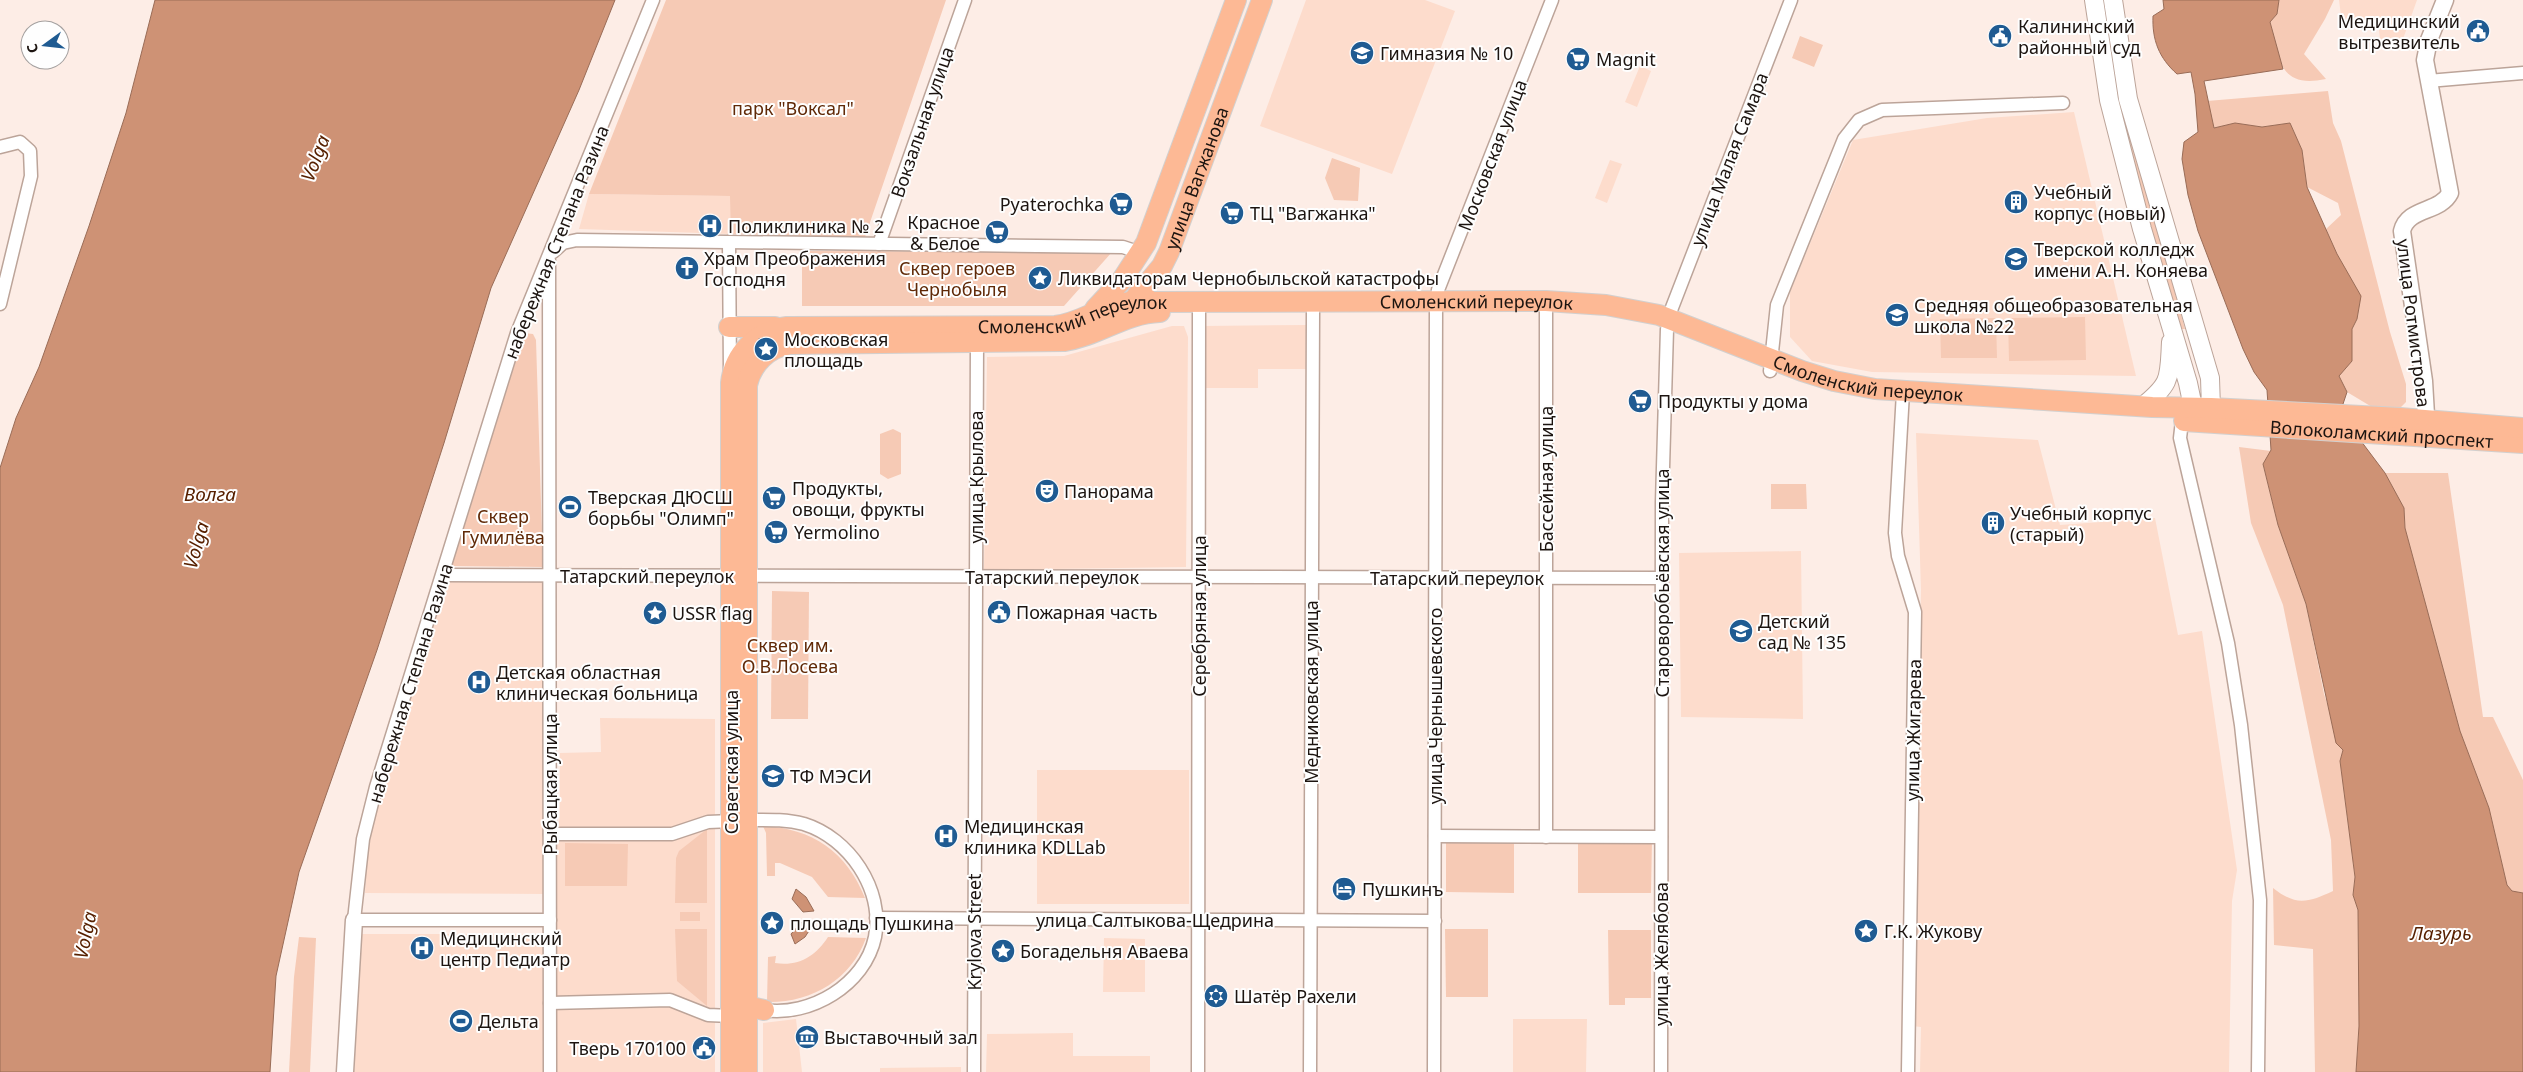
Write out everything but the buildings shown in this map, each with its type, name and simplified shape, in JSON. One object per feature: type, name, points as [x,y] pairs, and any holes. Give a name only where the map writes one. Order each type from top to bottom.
[{"type":"main road","name":"улица Вагжанова","points":[[1091,324],[1144,248],[1236,0]]},
{"type":"main road","name":"улица Вагжанова","points":[[1091,324],[1113,321],[1133,302],[1151,294],[1262,0]]},
{"type":"main road","points":[[2094,0],[2109,100],[2142,229],[2198,414]]},
{"type":"main road","points":[[2113,0],[2128,99],[2210,378],[2198,414]]},
{"type":"main road","points":[[1144,248],[1144,265],[1151,294]]},
{"type":"main road","points":[[1162,266],[1165,286],[1172,296],[1187,309]]},
{"type":"main road","name":"Смоленский переулок","points":[[1151,294],[1187,309],[1313,311],[1436,306]]},
{"type":"main road","name":"Смоленский переулок","points":[[739,384],[736,364],[747,347],[763,334],[787,327],[1055,326],[1074,322],[1091,324],[1140,314],[1187,309],[1546,306],[1668,323],[1831,391],[2239,417]]},
{"type":"main road","name":"Смоленский переулок","points":[[739,384],[762,358],[775,349],[790,344],[977,345],[1064,341],[1091,324]]},
{"type":"main road","points":[[729,328],[787,327]]},
{"type":"main road","points":[[2173,332],[2181,341],[2187,341],[2194,336],[2195,328]]},
{"type":"main road","points":[[2142,407],[2159,394],[2167,381],[2173,332]]},
{"type":"main road","name":"Советская улица","points":[[732,1072],[747,1011],[731,983],[739,820],[739,384]]},
{"type":"main road","name":"Смоленский переулок","points":[[1902,397],[2142,407],[2198,414]]},
{"type":"main road","name":"Волоколамский проспект","points":[[2239,417],[2427,429],[2523,443]]},
{"type":"main road","name":"Волоколамский проспект","points":[[2427,429],[2523,428]]},
{"type":"main road","name":"Советская улица","points":[[739,820],[747,845],[747,1072]]},
{"type":"street","name":"набережная Степана Разина","points":[[345,1072],[354,920],[363,839],[376,787],[517,333],[653,0]]},
{"type":"street","name":"Вокзальная улица","points":[[879,244],[965,0]]},
{"type":"street","name":"Московская улица","points":[[1436,306],[1438,290],[1552,0]]},
{"type":"street","name":"улица Малая Самара","points":[[1668,323],[1791,0]]},
{"type":"street","name":"улица Ротмистрова","points":[[2427,429],[2424,381],[2402,231],[2410,217],[2445,200],[2450,192],[2426,64],[2427,48],[2445,0]]},
{"type":"street","points":[[2428,81],[2523,72]]},
{"type":"street","points":[[1770,365],[1778,305],[1844,139],[1856,123],[1878,111],[1905,107],[2062,103]]},
{"type":"street","points":[[0,147],[20,142],[30,151],[31,176],[0,304]]},
{"type":"street","points":[[549,256],[560,245],[573,240],[1144,248]]},
{"type":"street","name":"Советская улица","points":[[729,242],[729,328],[739,384]]},
{"type":"street","name":"Рыбацкая улица","points":[[549,256],[550,1072]]},
{"type":"street","name":"улица Чернышевского","points":[[1434,1072],[1436,306]]},
{"type":"street","name":"Бассейная улица","points":[[1546,306],[1546,837]]},
{"type":"street","name":"Серебряная улица","points":[[1187,309],[1199,426],[1198,1072]]},
{"type":"street","name":"Медниковская улица","points":[[1310,1072],[1313,311]]},
{"type":"street","name":"Староворобьёвская улица","points":[[1661,837],[1665,347],[1668,323]]},
{"type":"street","name":"улица Крылова","points":[[974,918],[977,345]]},
{"type":"street","name":"улица Жигарева","points":[[1902,397],[1895,533],[1898,556],[1915,612],[1908,1072]]},
{"type":"street","points":[[2198,414],[2180,438],[2228,643],[2241,725],[2260,900],[2258,1072]]},
{"type":"street","name":"Татарский переулок","points":[[443,575],[1662,578]]},
{"type":"street","points":[[550,834],[672,834],[708,822],[739,820],[794,822],[813,827],[838,842],[851,856],[862,872],[870,890],[876,918],[875,937],[868,956],[858,972],[839,989],[807,1006],[785,1010],[708,1015],[670,1000],[550,1003]]},
{"type":"street","points":[[1435,836],[1661,837]]},
{"type":"street","name":"улица Желябова","points":[[1661,837],[1661,1072]]},
{"type":"street","name":"улица Салтыкова-Щедрина","points":[[876,918],[1435,921]]},
{"type":"street","name":"Krylova Street","points":[[974,918],[974,1072]]},
{"type":"street","points":[[354,920],[550,920]]},
{"type":"shaded area","name":"Гимназия № 10","points":[[1306,0],[1425,0],[1455,11],[1392,174],[1260,126]]},
{"type":"shaded area","points":[[2339,0],[2417,0],[2399,50],[2381,48],[2378,21],[2342,24]]},
{"type":"shaded area","points":[[1640,66],[1651,71],[1637,107],[1625,102]]},
{"type":"shaded area","name":"Тверской колледж имени А.Н. Коняева","points":[[2074,112],[2136,376],[1872,372],[1812,361],[1790,337],[1790,292],[1853,140],[1987,118]]},
{"type":"shaded area","points":[[1610,160],[1622,164],[1607,203],[1595,198]]},
{"type":"shaded area","points":[[589,194],[731,196],[731,234],[579,229]]},
{"type":"shaded area","points":[[1307,325],[1307,369],[1258,369],[1258,388],[1204,388],[1203,326]]},
{"type":"shaded area","points":[[1172,326],[1184,326],[1188,337],[1186,567],[984,570],[987,357],[1064,356]]},
{"type":"shaded area","points":[[1916,433],[2038,440],[2060,525],[2155,518],[2178,635],[2202,631],[2237,870],[2232,901],[2229,1072],[1920,1072],[1921,1027],[1912,1026],[1921,590]]},
{"type":"shaded area","name":"Детский сад № 135","points":[[1801,551],[1803,719],[1681,717],[1679,553]]},
{"type":"shaded area","name":"Детская областная клиническая больница","points":[[447,577],[545,578],[544,894],[365,893],[367,854],[380,786]]},
{"type":"shaded area","points":[[600,718],[715,719],[715,1072],[557,1072],[557,1012],[552,997],[554,846],[560,817],[560,753],[601,752]]},
{"type":"shaded area","points":[[1037,770],[1189,770],[1189,904],[1037,904]]},
{"type":"shaded area","points":[[362,934],[544,934],[546,1072],[354,1072]]},
{"type":"shaded area","points":[[1104,938],[1145,939],[1145,992],[1103,992]]},
{"type":"shaded area","points":[[796,1019],[802,1072],[763,1072],[763,1023]]},
{"type":"shaded area","points":[[1513,1019],[1587,1019],[1586,1072],[1513,1072]]},
{"type":"shaded area","points":[[1073,1033],[1073,1056],[1150,1056],[1150,1072],[986,1072],[987,1034]]},
{"type":"shaded area","points":[[961,1067],[961,1072],[880,1072],[880,1068]]},
{"type":"green space","name":"парк \"Воксал\"","points":[[666,0],[946,0],[865,237],[731,234],[730,196],[589,194]]},
{"type":"green space","points":[[2101,0],[2107,0],[2122,102],[2185,329],[2179,329],[2116,103]]},
{"type":"green space","points":[[2279,0],[2334,0],[2304,54],[2326,79],[2298,80],[2284,68],[2279,59],[2270,22],[2277,14]]},
{"type":"green space","points":[[1800,36],[1823,45],[1814,67],[1792,58]]},
{"type":"green space","points":[[2328,91],[2333,123],[2341,141],[2390,332],[2406,384],[2406,402],[2400,408],[2377,410],[2347,392],[2338,376],[2352,361],[2352,329],[2357,319],[2337,255],[2326,229],[2341,215],[2338,203],[2307,187],[2302,150],[2290,123],[2262,127],[2235,123],[2214,128],[2207,101]]},
{"type":"green space","points":[[1332,158],[1360,168],[1358,201],[1334,200],[1325,178]]},
{"type":"green space","name":"Сквер героев Чернобыля","points":[[802,251],[1112,252],[1064,306],[802,306]]},
{"type":"green space","points":[[2085,317],[2086,360],[2009,361],[2008,318]]},
{"type":"green space","points":[[1996,318],[1997,358],[1941,358],[1940,319]]},
{"type":"green space","name":"Сквер Гумилёва","points":[[524,333],[533,334],[536,340],[543,567],[451,566],[520,337]]},
{"type":"green space","points":[[893,429],[901,433],[901,474],[888,479],[880,474],[880,434]]},
{"type":"green space","points":[[2239,447],[2271,451],[2263,465],[2278,525],[2306,604],[2324,694],[2343,750],[2340,761],[2355,877],[2353,895],[2358,910],[2359,1026],[2356,1072],[2315,1072],[2313,949],[2274,945],[2273,888],[2288,898],[2302,901],[2333,891],[2331,840],[2283,605],[2251,523]]},
{"type":"green space","points":[[2385,473],[2448,473],[2483,717],[2493,717],[2523,780],[2523,893],[2512,891],[2507,885],[2489,808],[2460,731],[2405,528],[2404,508]]},
{"type":"green space","points":[[1771,484],[1806,484],[1807,509],[1771,509]]},
{"type":"green space","name":"Сквер им. О.В.Лосева","points":[[772,591],[809,592],[808,719],[771,719]]},
{"type":"green space","points":[[763,826],[797,832],[826,846],[848,868],[865,898],[828,897],[812,877],[780,863],[775,863],[775,876],[767,876],[766,833]]},
{"type":"green space","points":[[707,829],[707,903],[675,903],[676,858],[679,851]]},
{"type":"green space","points":[[1578,839],[1652,839],[1651,893],[1578,893]]},
{"type":"green space","points":[[1446,841],[1514,841],[1514,893],[1446,892]]},
{"type":"green space","points":[[565,843],[628,844],[627,886],[565,886]]},
{"type":"green space","points":[[680,912],[700,912],[700,921],[680,921]]},
{"type":"green space","points":[[675,929],[707,929],[707,1006],[677,981]]},
{"type":"green space","points":[[1445,929],[1488,929],[1488,997],[1446,997]]},
{"type":"green space","points":[[1608,930],[1651,930],[1651,998],[1625,998],[1625,1005],[1609,1005]]},
{"type":"green space","points":[[299,937],[316,938],[310,1072],[289,1072],[294,977]]},
{"type":"green space","points":[[828,937],[866,938],[850,966],[840,977],[827,986],[799,998],[767,1002],[768,957],[776,956],[775,963],[799,962],[818,950]]},
{"type":"water","name":"Волга","points":[[155,0],[615,0],[579,90],[491,288],[444,443],[377,650],[299,872],[276,976],[270,1072],[0,1072],[0,468],[16,418],[39,367],[89,226],[126,113]]},
{"type":"water","name":"Лазурь","points":[[2163,0],[2279,0],[2277,14],[2270,22],[2283,69],[2204,81],[2214,128],[2235,123],[2262,127],[2290,123],[2302,150],[2307,187],[2337,254],[2361,296],[2357,319],[2352,329],[2352,361],[2339,376],[2347,392],[2340,413],[2385,473],[2404,508],[2405,528],[2460,731],[2489,808],[2507,885],[2512,891],[2523,893],[2523,1072],[2356,1072],[2359,1026],[2358,910],[2353,895],[2355,877],[2340,761],[2343,750],[2336,743],[2306,604],[2278,525],[2263,464],[2271,450],[2267,390],[2254,372],[2243,349],[2198,231],[2188,195],[2182,159],[2184,142],[2198,132],[2195,94],[2191,72],[2177,74],[2161,55],[2155,41],[2153,16],[2164,9]]},
{"type":"water","points":[[796,889],[806,897],[814,911],[803,912],[792,899]]},
{"type":"water","points":[[802,922],[814,923],[805,937],[795,944],[791,934]]},
{"type":"place","name":"Медицинский вытрезвитель","points":[[2478,31]]},
{"type":"place","name":"Калининский районный суд","points":[[2000,36]]},
{"type":"place","name":"Гимназия № 10","points":[[1362,53]]},
{"type":"place","name":"Magnit","points":[[1578,59]]},
{"type":"place","name":"Учебный корпус (новый)","points":[[2016,202]]},
{"type":"place","name":"Pyaterochka","points":[[1121,204]]},
{"type":"place","name":"ТЦ \"Вагжанка\"","points":[[1232,213]]},
{"type":"place","name":"Поликлиника № 2","points":[[710,226]]},
{"type":"place","name":"Красное & Белое","points":[[997,232]]},
{"type":"place","name":"Тверской колледж имени А.Н. Коняева","points":[[2016,259]]},
{"type":"place","name":"Храм Преображения Господня","points":[[687,268]]},
{"type":"place","name":"Ликвидаторам Чернобыльской катастрофы","points":[[1040,278]]},
{"type":"place","name":"Средняя общеобразовательная школа №22","points":[[1897,315]]},
{"type":"place","name":"Московская площадь","points":[[766,349]]},
{"type":"place","name":"Продукты у дома","points":[[1640,401]]},
{"type":"place","name":"Панорама","points":[[1047,491]]},
{"type":"place","name":"Продукты, овощи, фрукты","points":[[774,498]]},
{"type":"place","name":"Тверская ДЮСШ борьбы \"Олимп\"","points":[[570,507]]},
{"type":"place","name":"Учебный корпус (старый)","points":[[1993,523]]},
{"type":"place","name":"Yermolino","points":[[776,532]]},
{"type":"place","name":"Пожарная часть","points":[[999,612]]},
{"type":"place","name":"USSR flag","points":[[655,613]]},
{"type":"place","name":"Детский сад № 135","points":[[1741,631]]},
{"type":"place","name":"Детская областная клиническая больница","points":[[479,682]]},
{"type":"place","name":"ТФ МЭСИ","points":[[773,776]]},
{"type":"place","name":"Медицинская клиника KDLLab","points":[[946,836]]},
{"type":"place","name":"Пушкинъ","points":[[1344,889]]},
{"type":"place","name":"площадь Пушкина","points":[[772,923]]},
{"type":"place","name":"Г.К. Жукову","points":[[1866,931]]},
{"type":"place","name":"Медицинский центр Педиатр","points":[[422,948]]},
{"type":"place","name":"Богадельня Аваева","points":[[1003,951]]},
{"type":"place","name":"Шатёр Рахели","points":[[1216,996]]},
{"type":"place","name":"Дельта","points":[[461,1021]]},
{"type":"place","name":"Выставочный зал","points":[[807,1037]]},
{"type":"place","name":"Тверь 170100","points":[[704,1048]]},
{"type":"water label","name":"Volga","points":[[315,158]]},
{"type":"water label","name":"Volga","points":[[196,545]]},
{"type":"water label","name":"Volga","points":[[85,935]]}]
